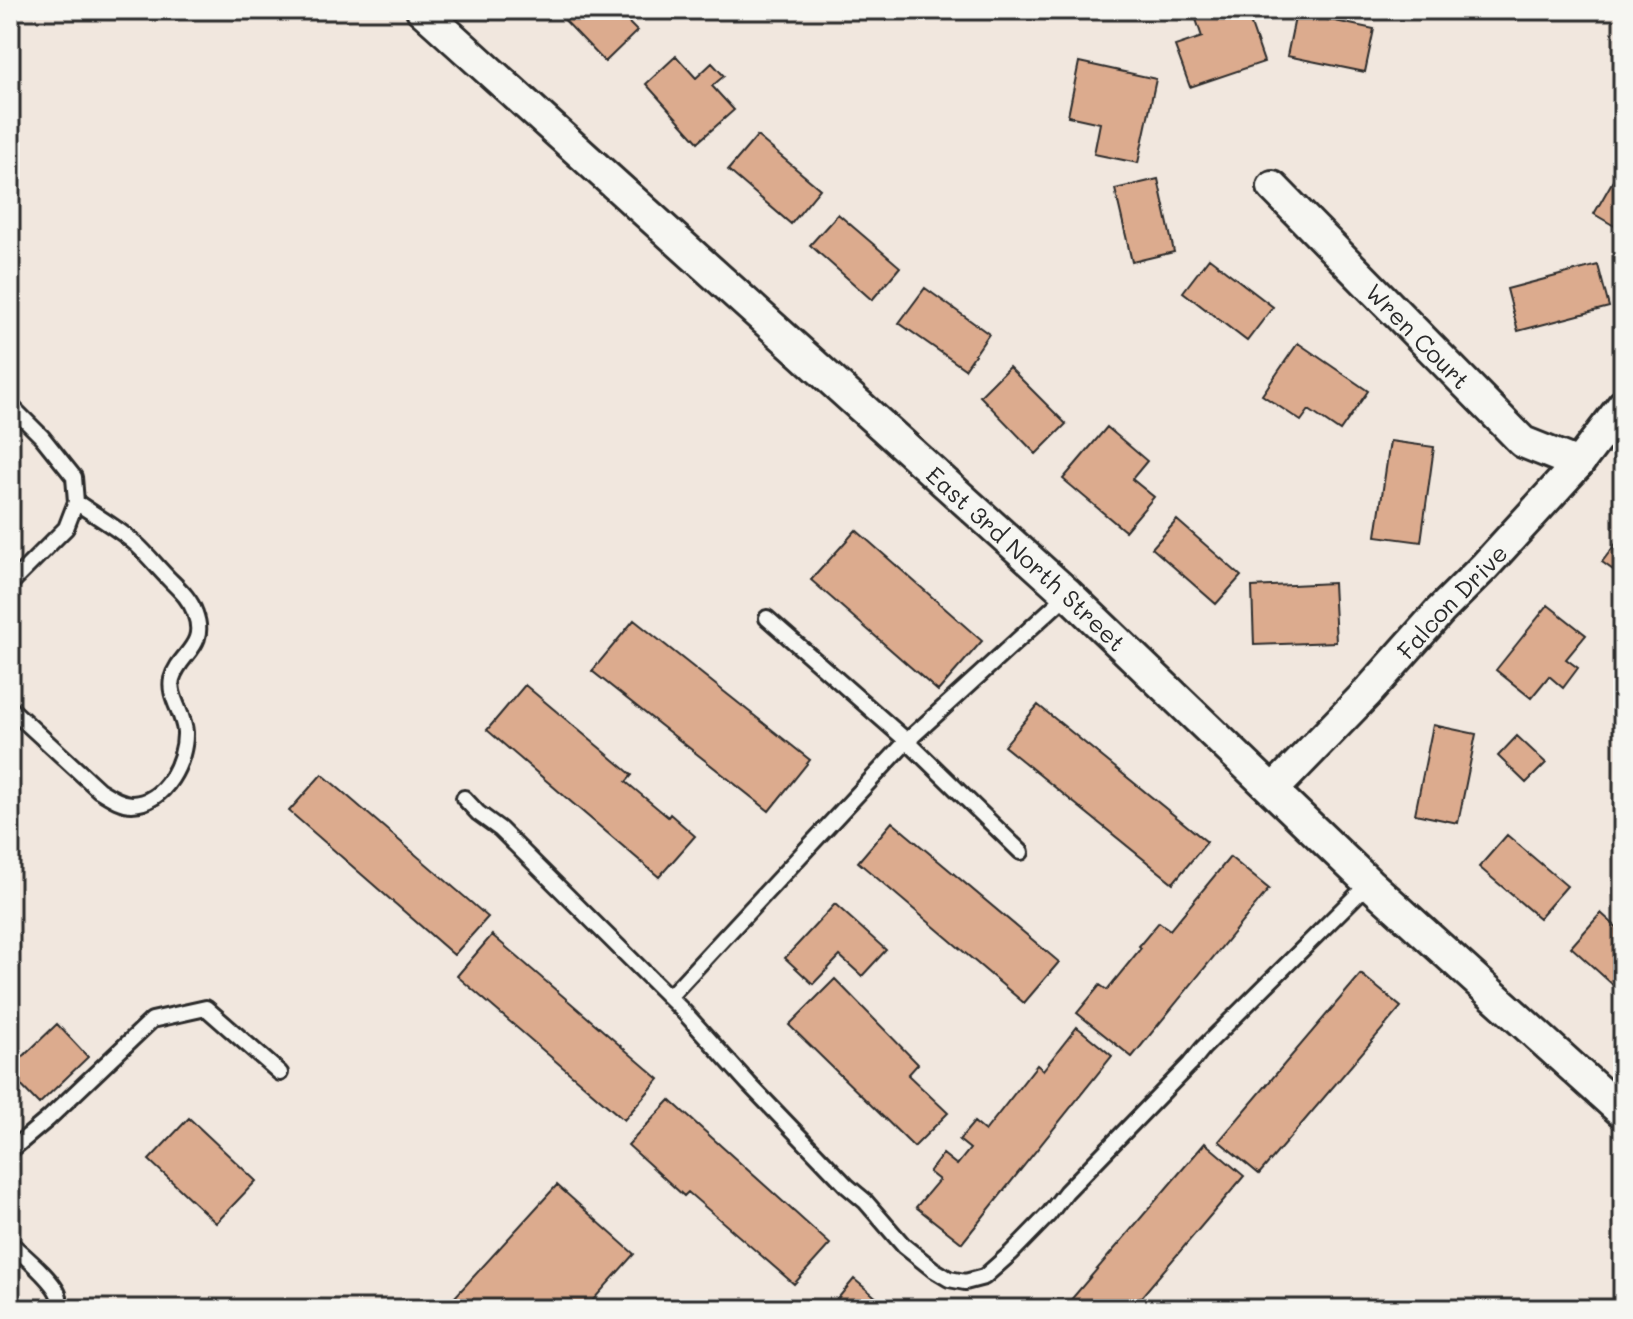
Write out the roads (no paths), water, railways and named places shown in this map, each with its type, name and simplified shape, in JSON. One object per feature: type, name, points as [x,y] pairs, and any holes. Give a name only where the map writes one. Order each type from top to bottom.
[{"type":"street","name":"East 3rd North Street","points":[[422,10],[1068,594],[1369,883],[1623,1113]]},
{"type":"street","name":"Wren Court","points":[[1273,187],[1523,442],[1578,464]]},
{"type":"street","name":"Falcon Drive","points":[[1273,790],[1368,692],[1578,464],[1623,405]]},
{"type":"lane","points":[[10,405],[42,437],[74,477],[76,502],[66,528],[10,584]]},
{"type":"lane","points":[[10,708],[99,790],[114,800],[131,804],[148,801],[168,784],[181,758],[185,731],[171,681],[199,636],[197,617],[190,601],[134,543],[76,502]]},
{"type":"lane","points":[[669,997],[907,741],[1068,594]]},
{"type":"lane","points":[[767,618],[907,741],[1021,852]]},
{"type":"lane","points":[[464,798],[500,829],[669,997],[847,1186],[865,1201],[904,1246],[949,1279],[965,1282],[984,1277],[1011,1253],[1203,1048],[1369,883]]},
{"type":"lane","points":[[10,1151],[152,1020],[206,1008],[280,1073]]},
{"type":"lane","points":[[10,1243],[45,1276],[57,1292],[59,1299],[56,1309]]}]
